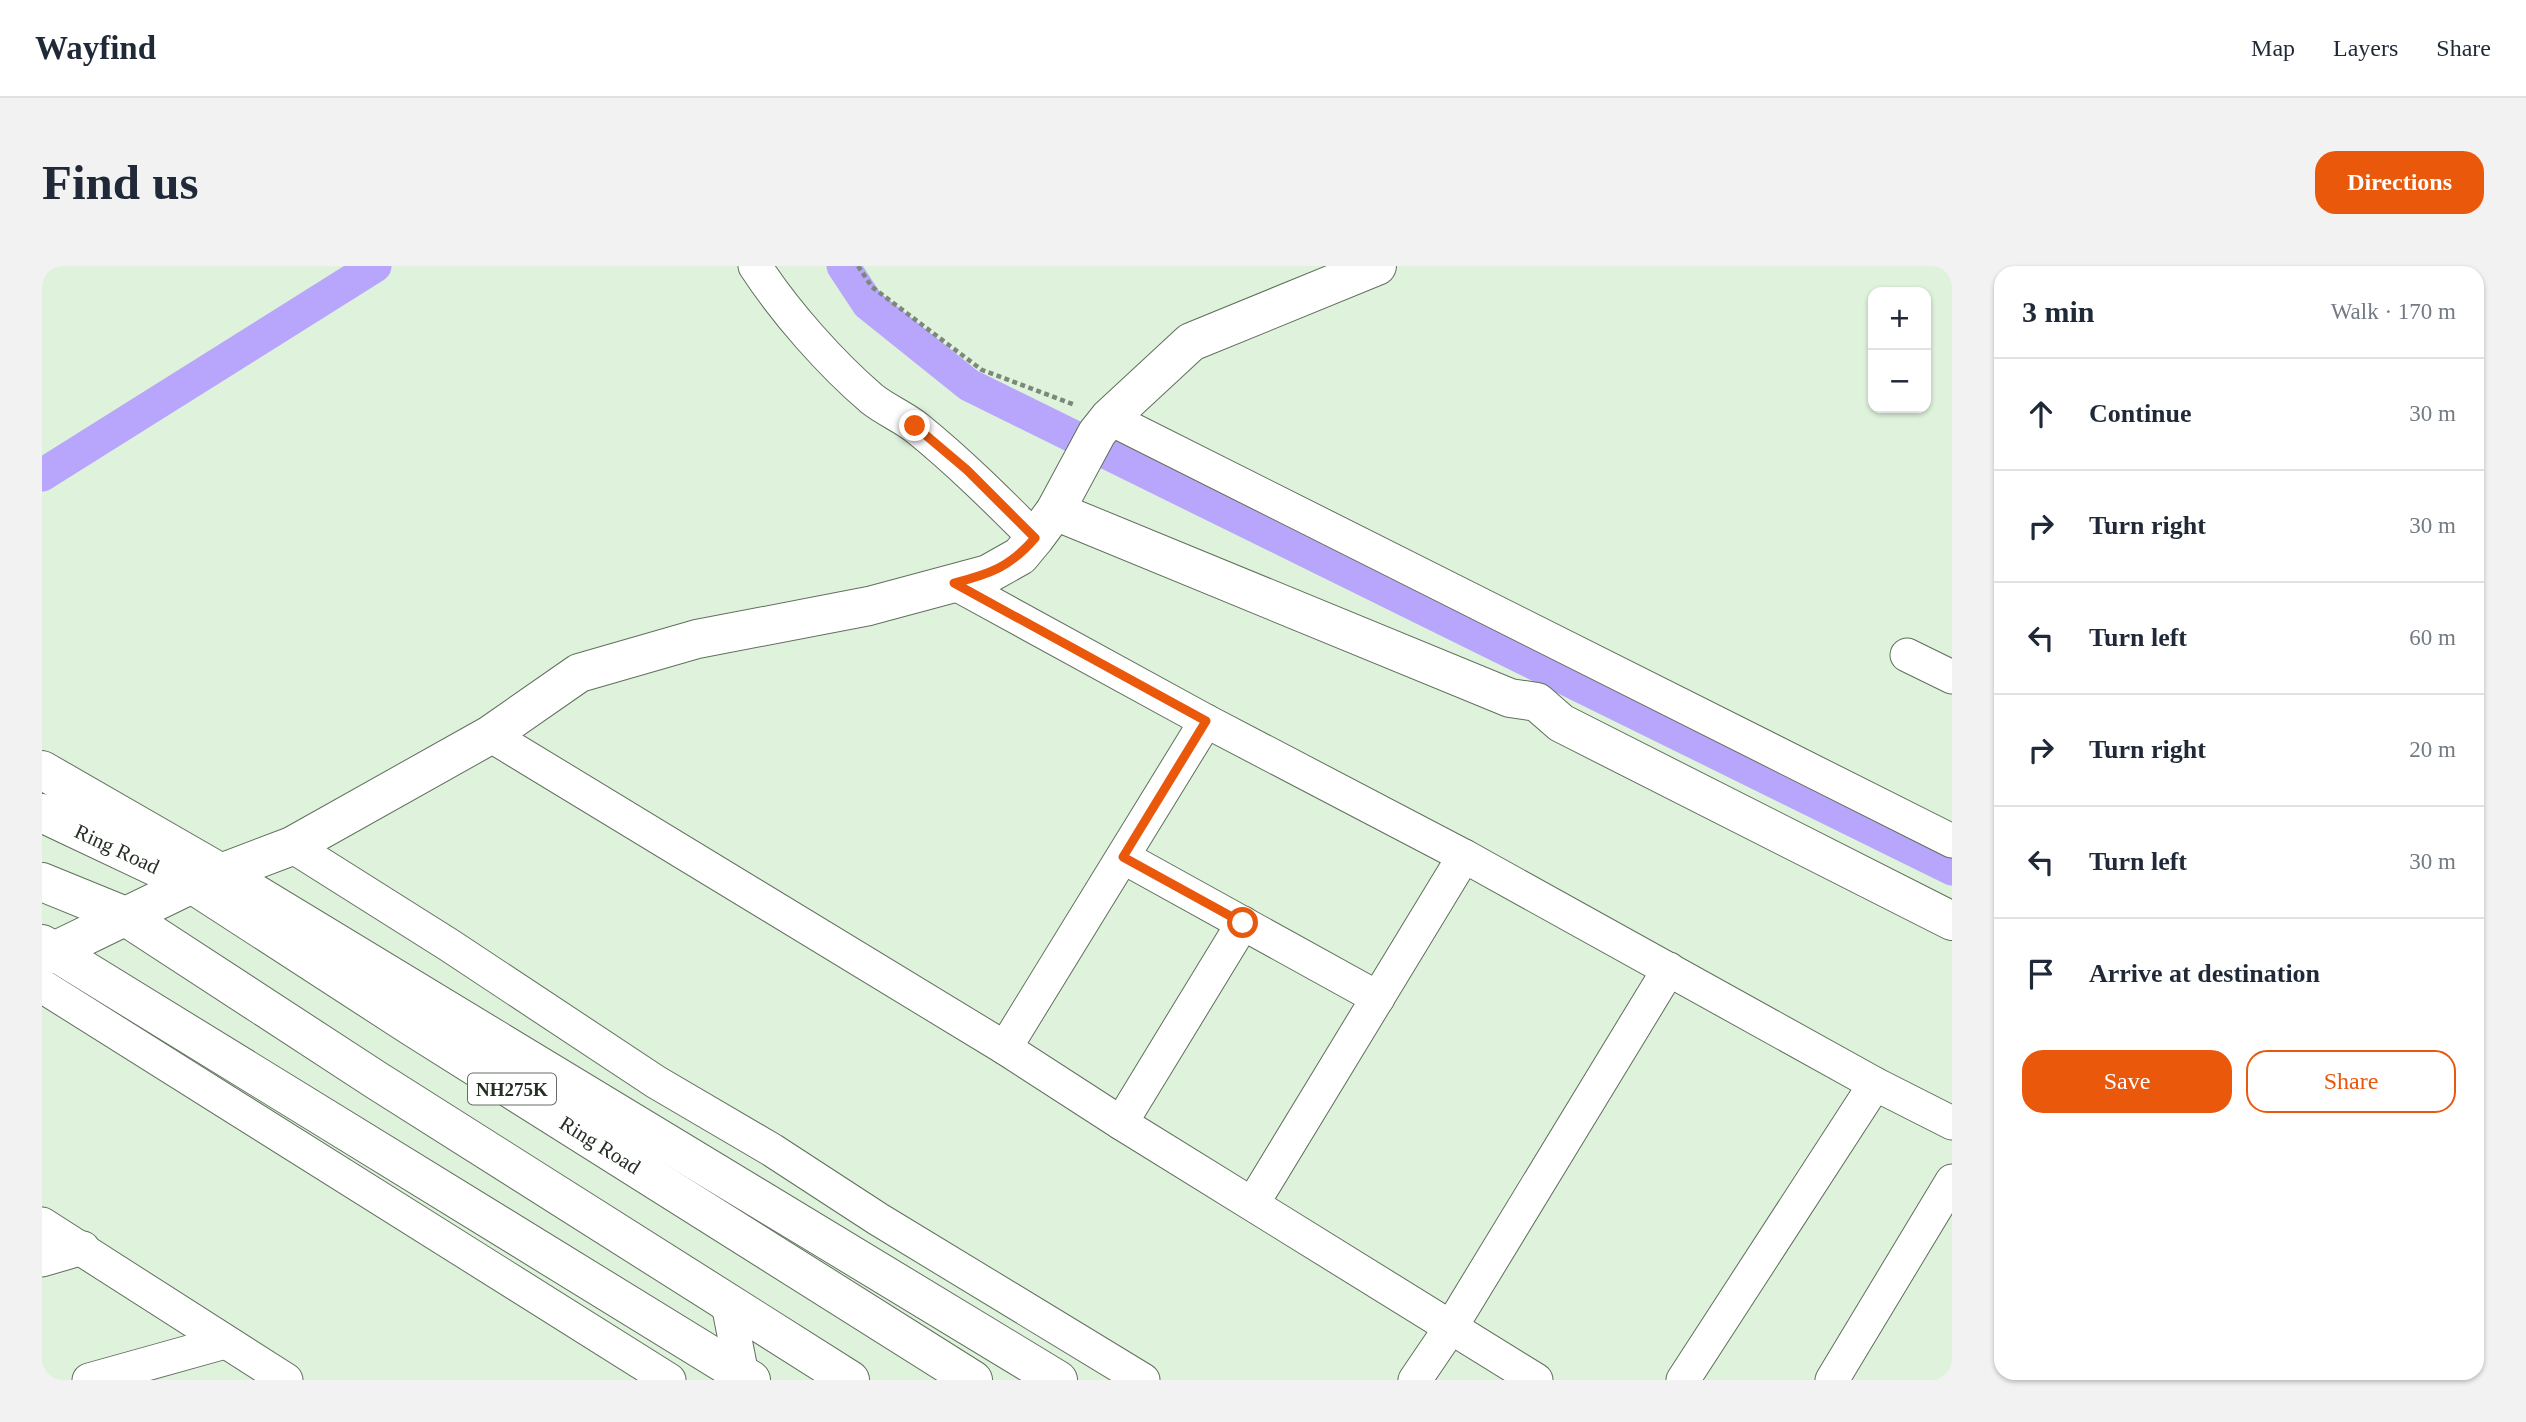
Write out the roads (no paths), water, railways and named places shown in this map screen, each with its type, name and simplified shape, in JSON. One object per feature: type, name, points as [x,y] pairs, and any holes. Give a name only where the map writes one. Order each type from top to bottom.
[{"type":"main road","points":[[46,950],[206,879],[292,846],[490,735],[579,673],[696,639],[869,606],[988,574],[1020,556],[1045,525],[1103,426],[1191,342],[1377,266]]},
{"type":"main road","points":[[1045,525],[1510,698],[1537,702],[1561,723],[1952,921]]},
{"type":"main road","points":[[42,770],[206,879],[1058,1380]]},
{"type":"main road","name":"Ring Road","points":[[42,813],[206,879],[973,1380]]},
{"type":"main road","name":"NH275K","points":[[42,882],[123,915],[850,1380]]},
{"type":"main road","points":[[46,950],[745,1378]]},
{"type":"street","points":[[755,266],[812,338],[873,400],[915,426],[967,470],[1045,525]]},
{"type":"street","points":[[1103,426],[1952,841]]},
{"type":"street","points":[[954,583],[1206,721],[1464,856],[1875,1084],[1952,1123]]},
{"type":"street","points":[[1907,654],[1952,677]]},
{"type":"street","points":[[1005,1048],[1206,721]]},
{"type":"street","points":[[490,735],[1005,1048],[1536,1380]]},
{"type":"street","points":[[292,846],[450,945],[656,1082],[772,1150],[878,1219],[1143,1380]]},
{"type":"street","points":[[1253,1203],[1464,856]]},
{"type":"street","points":[[1123,857],[1378,998]]},
{"type":"street","points":[[1121,1123],[1243,923]]},
{"type":"street","points":[[1415,1380],[1451,1327],[1669,969]]},
{"type":"street","points":[[42,986],[669,1380]]},
{"type":"street","points":[[1683,1380],[1875,1084]]},
{"type":"street","points":[[1832,1380],[1952,1181]]},
{"type":"street","points":[[42,1224],[286,1380]]},
{"type":"street","points":[[42,1260],[83,1248]]},
{"type":"street","points":[[728,1304],[745,1378]]},
{"type":"street","points":[[89,1380],[225,1342]]},
{"type":"waterway","points":[[42,475],[375,266]]},
{"type":"waterway","points":[[843,266],[868,304],[969,385],[1952,869]]}]
